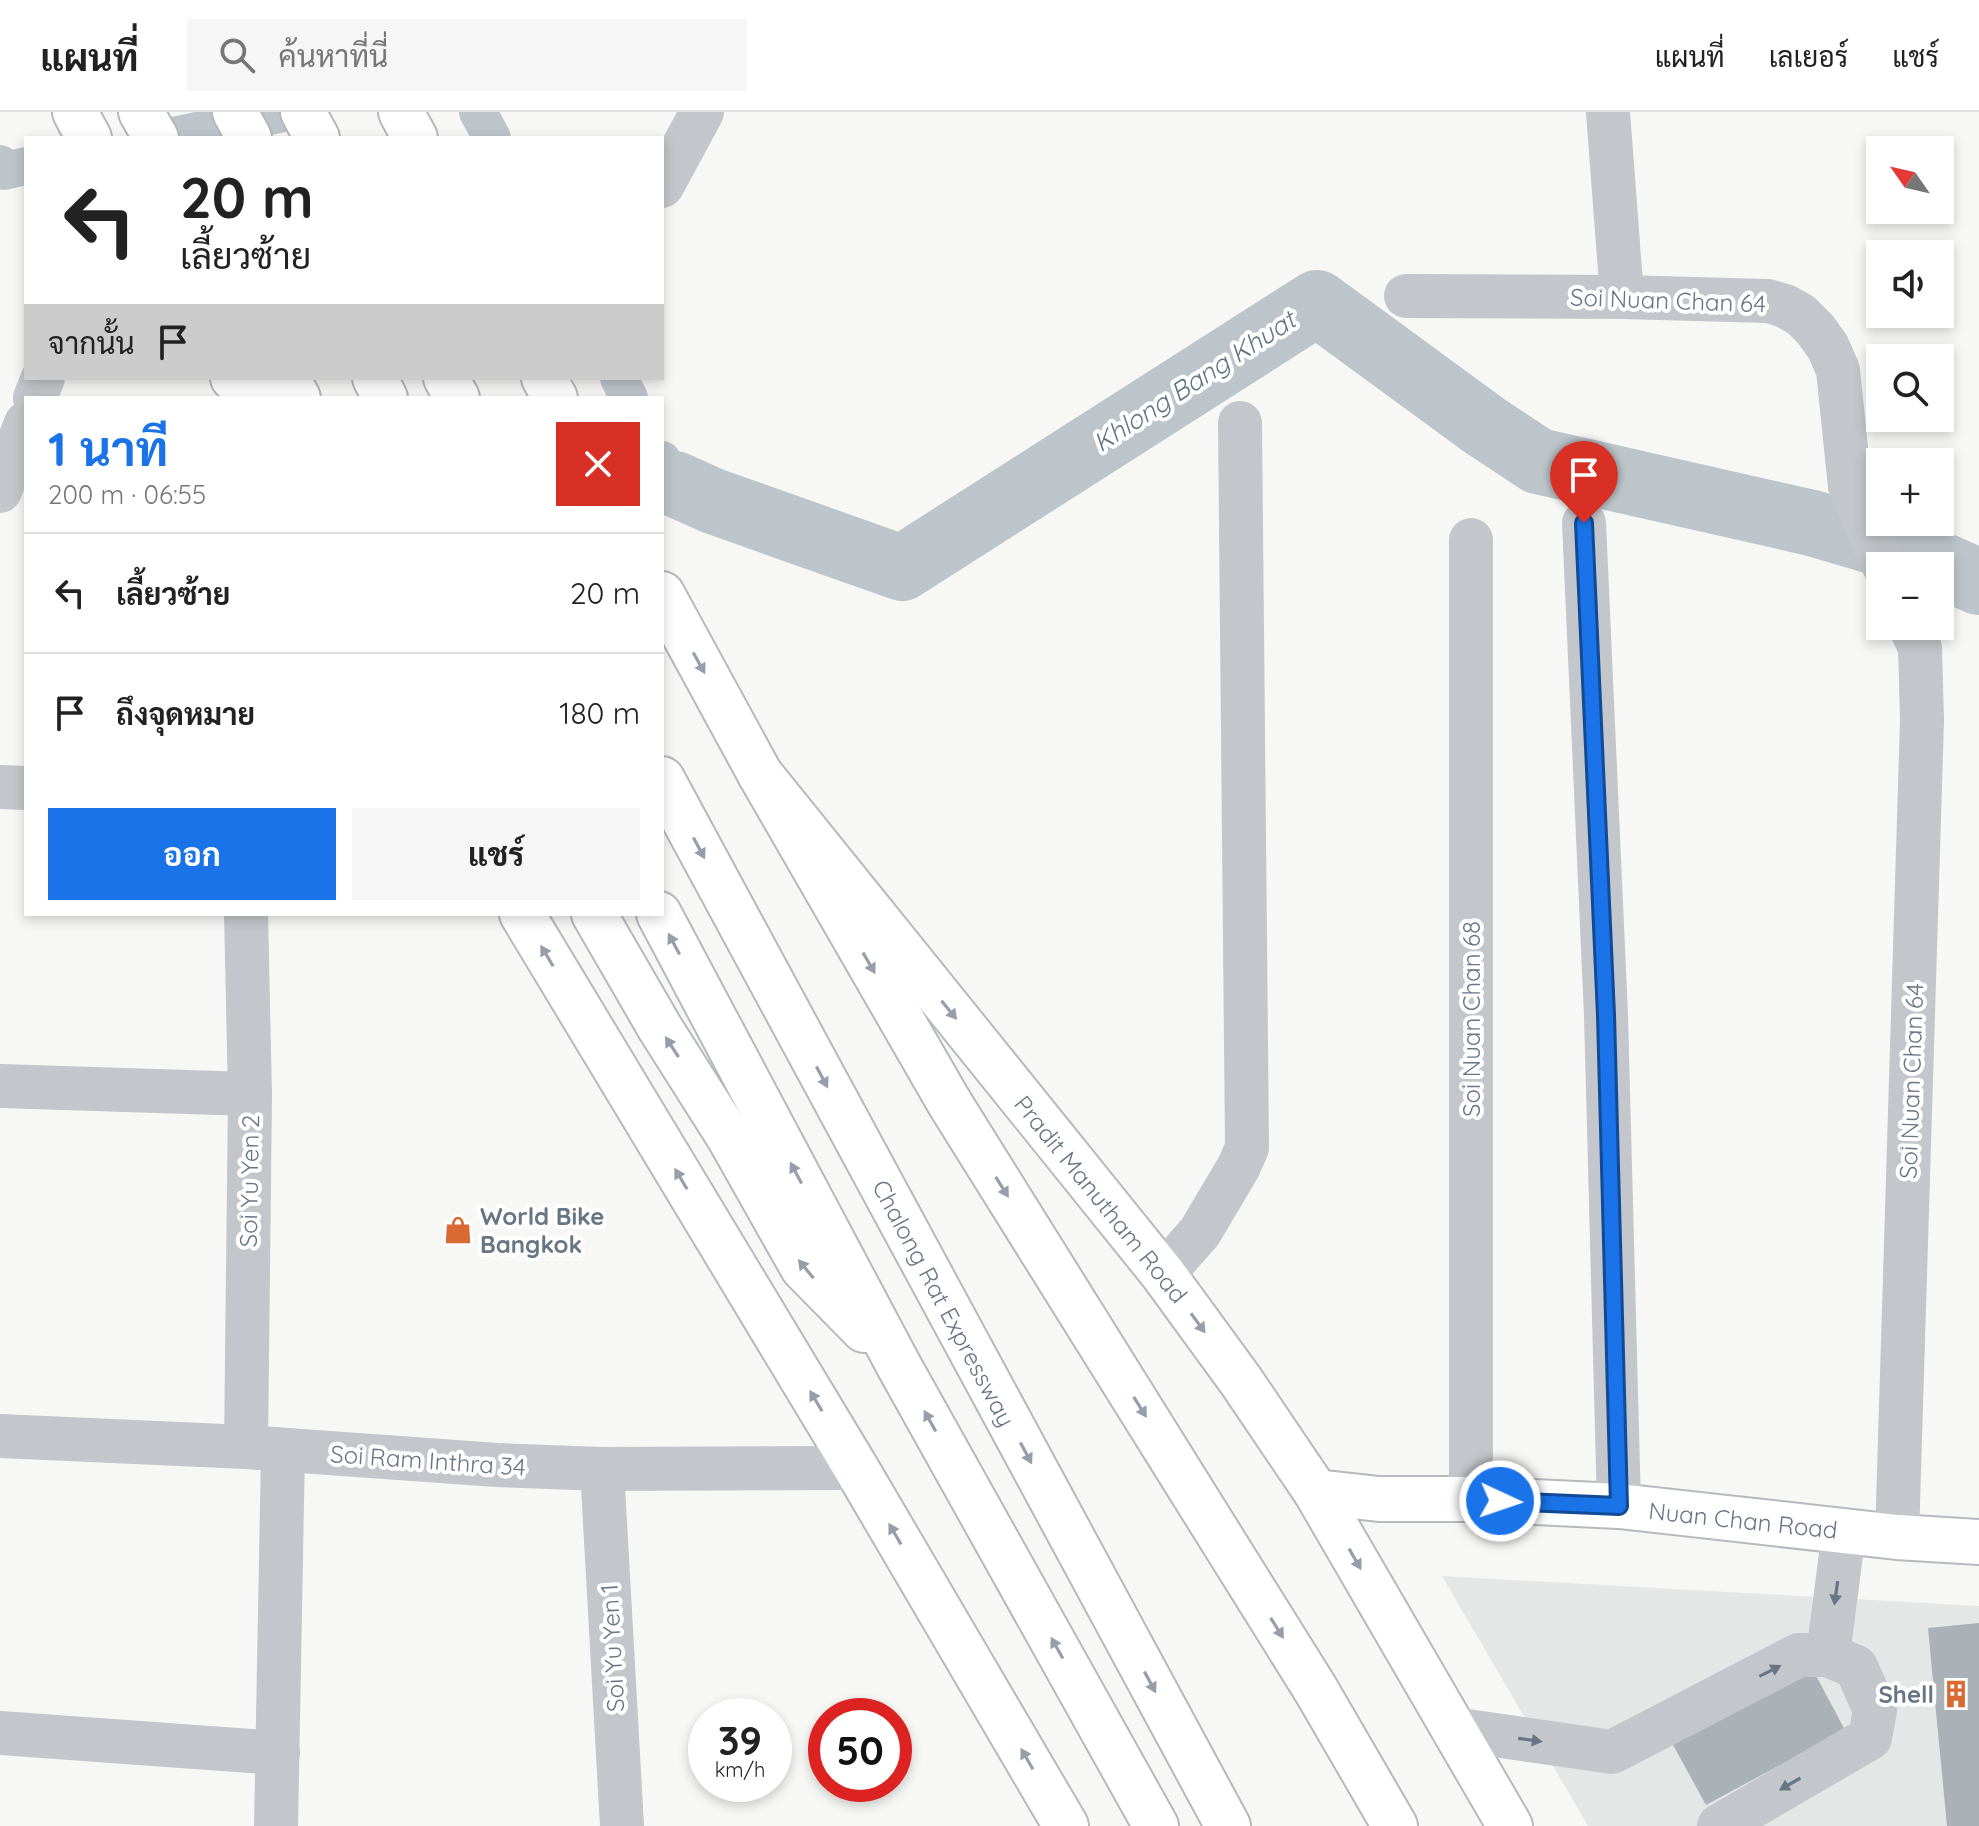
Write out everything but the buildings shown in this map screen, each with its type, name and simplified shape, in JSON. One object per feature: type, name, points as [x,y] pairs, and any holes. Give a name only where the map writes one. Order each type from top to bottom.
[{"type":"main road","points":[[141,112],[155,136]]},
{"type":"main road","points":[[235,112],[248,136]]},
{"type":"main road","points":[[303,112],[316,136]]},
{"type":"main road","points":[[401,112],[414,136]]},
{"type":"main road","points":[[237,380],[270,396]]},
{"type":"main road","points":[[431,396],[444,380]]},
{"type":"main road","name":"Pradit Manutham Road","points":[[664,598],[760,774],[1163,1274],[1241,1381],[1316,1492],[1510,1826]]},
{"type":"main road","points":[[760,774],[949,1102],[1316,1690],[1395,1826]]},
{"type":"main road","name":"Chalong Rat Expressway","points":[[664,783],[1228,1826]]},
{"type":"main road","points":[[523,916],[856,1468],[1066,1826]]},
{"type":"main road","points":[[595,916],[660,1028],[729,1137],[803,1268],[899,1366]]},
{"type":"main road","points":[[660,916],[899,1366],[1156,1826]]},
{"type":"main road","name":"Nuan Chan Road","points":[[1316,1492],[1379,1499],[1471,1499],[1619,1506],[1897,1537],[1979,1542]]},
{"type":"street","points":[[664,182],[702,112]]},
{"type":"street","points":[[1608,112],[1622,297]]},
{"type":"street","name":"Soi Nuan Chan 64","points":[[1406,296],[1622,297],[1768,301],[1785,306],[1801,315],[1815,329],[1828,347],[1838,370],[1850,487],[1878,552]]},
{"type":"street","points":[[1163,1274],[1200,1232],[1247,1148],[1240,423]]},
{"type":"street","points":[[0,491],[24,428]]},
{"type":"street","points":[[1584,523],[1606,1015],[1619,1506]]},
{"type":"street","name":"Soi Nuan Chan 68","points":[[1471,540],[1471,1499]]},
{"type":"street","name":"Soi Nuan Chan 64","points":[[1897,1537],[1922,720],[1920,648],[1916,640]]},
{"type":"street","points":[[0,787],[24,788]]},
{"type":"street","name":"Soi Yu Yen 2","points":[[246,916],[250,1094],[278,1753],[276,1826]]},
{"type":"street","points":[[0,1086],[250,1094]]},
{"type":"street","name":"Soi Ram Inthra 34","points":[[0,1436],[602,1469],[856,1468]]},
{"type":"street","name":"Soi Yu Yen 1","points":[[602,1469],[622,1826]]},
{"type":"street","points":[[1828,1655],[1844,1531]]},
{"type":"street","points":[[1453,1729],[1612,1752],[1799,1655],[1828,1655],[1856,1667],[1875,1710],[1870,1738],[1719,1826]]},
{"type":"street","points":[[0,1733],[278,1753]]},
{"type":"shaded area","points":[[1442,1576],[1979,1606],[1979,1826],[1588,1826]]},
{"type":"waterway","points":[[173,136],[289,112]]},
{"type":"waterway","points":[[478,112],[491,136]]},
{"type":"waterway","points":[[0,164],[4,171],[24,166]]},
{"type":"waterway","name":"Khlong Bang Khuat","points":[[675,484],[713,501],[902,568],[1317,303],[1538,461],[1812,523],[1914,553],[1979,582]]},
{"type":"waterway","points":[[620,380],[628,396]]},
{"type":"waterway","points":[[664,464],[675,484]]},
{"type":"place","name":"World Bike Bangkok","points":[[458,1230]]},
{"type":"place","name":"Shell","points":[[1956,1694]]},
{"type":"route","points":[[1500,1501],[1619,1506],[1606,1015],[1584,523]]}]
